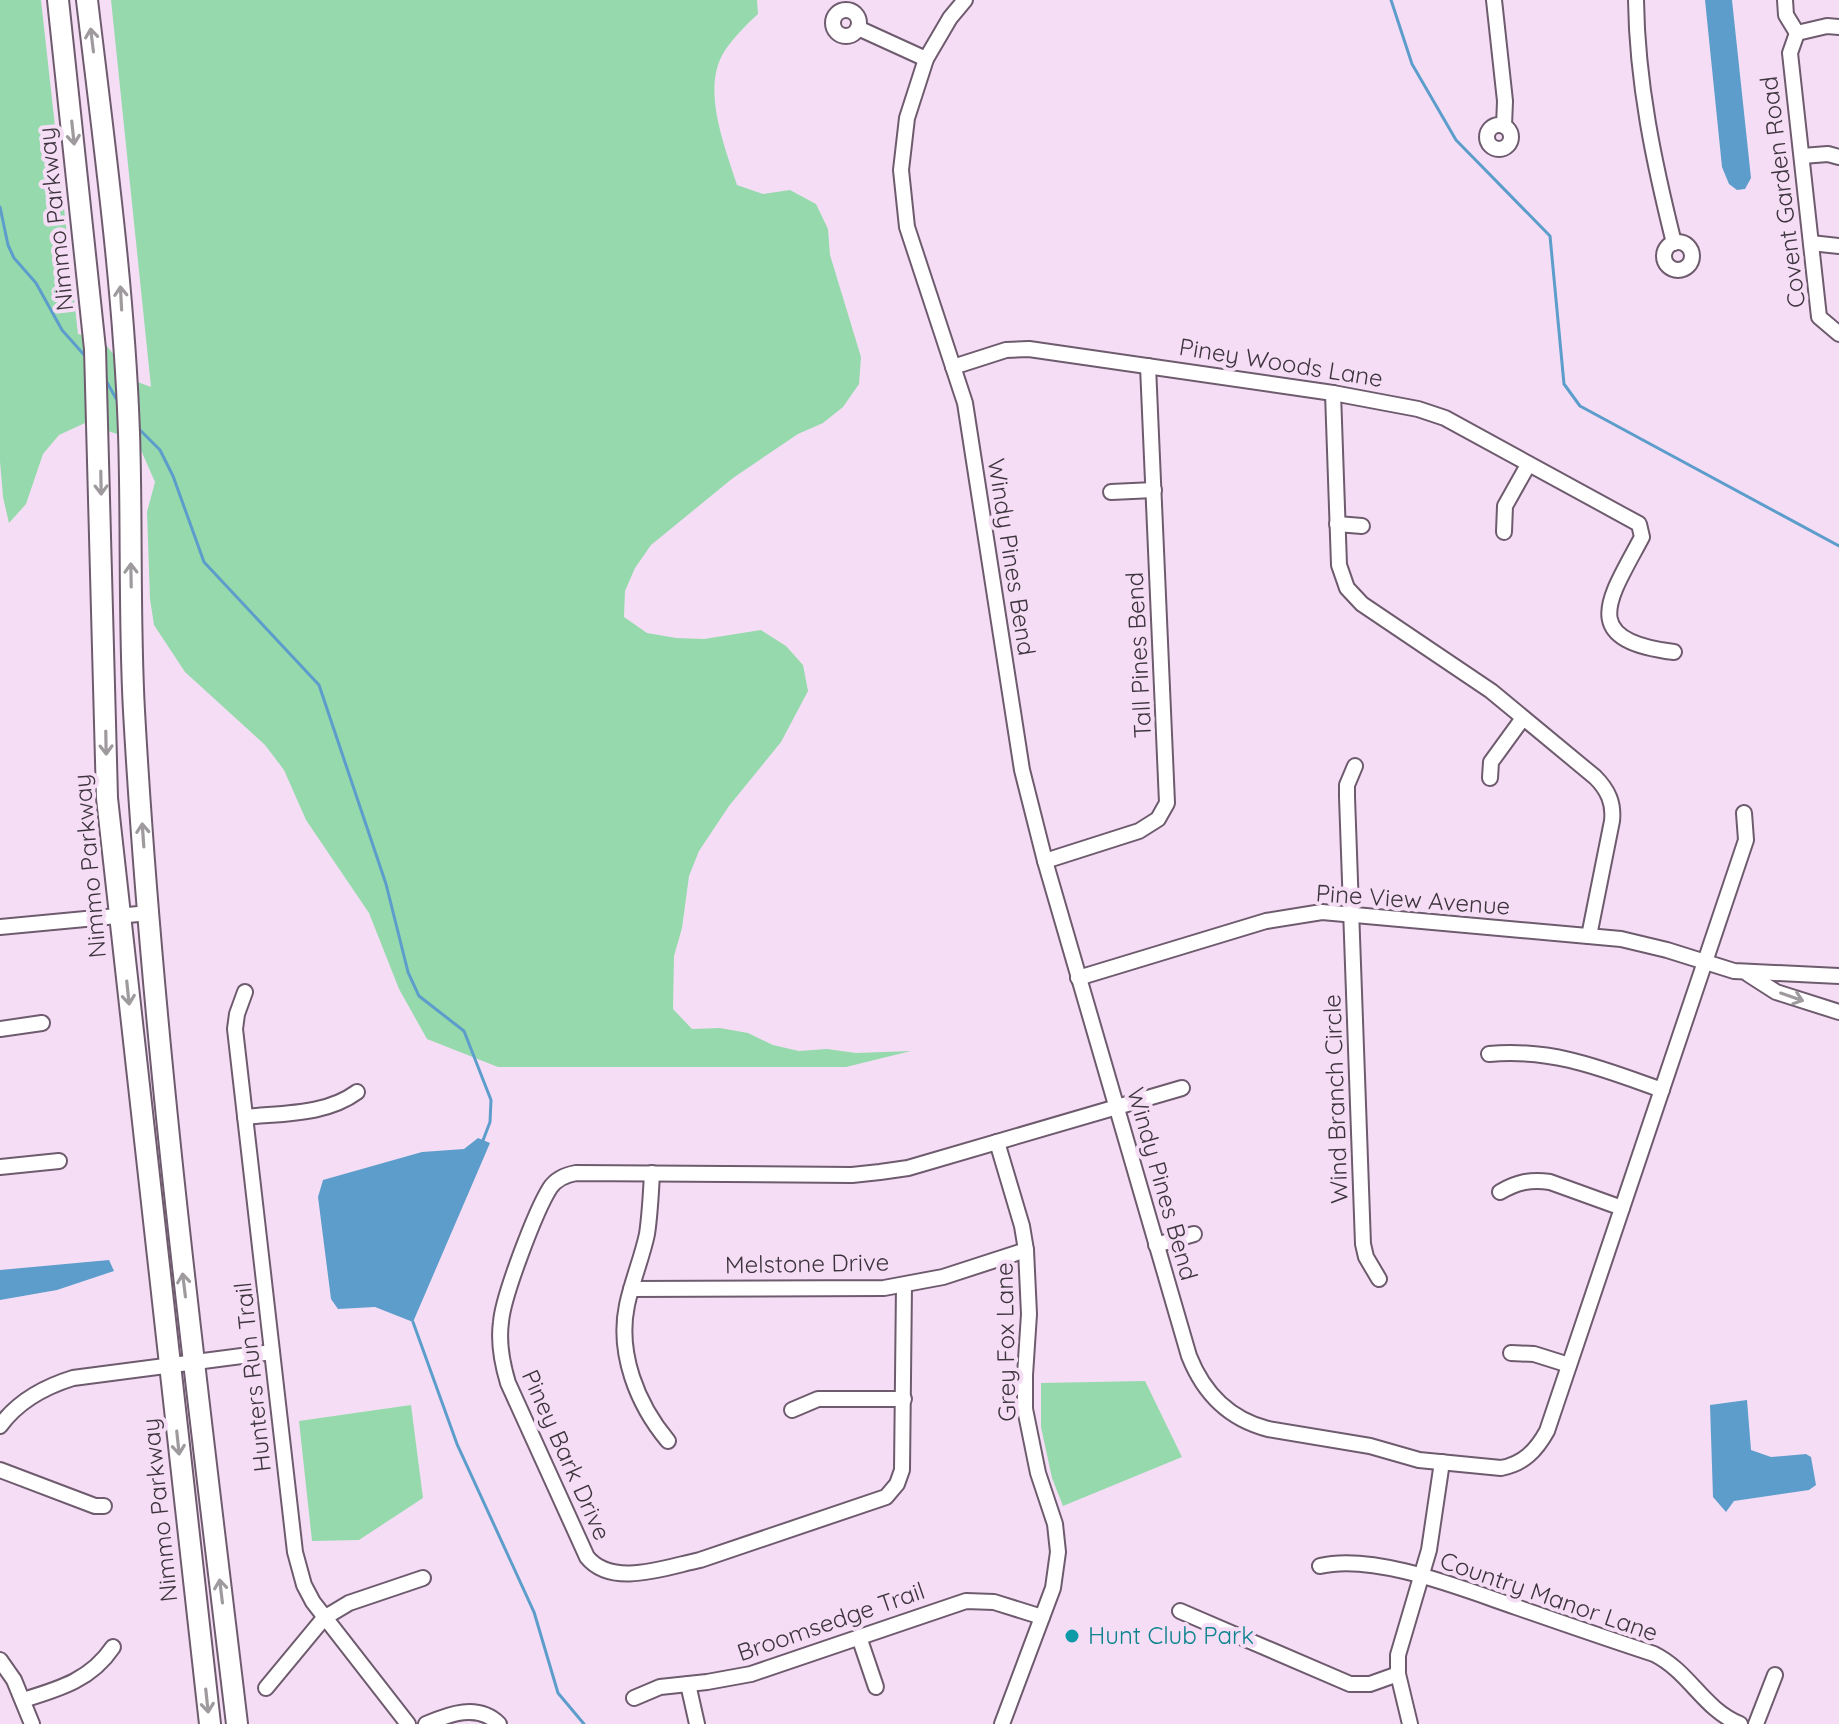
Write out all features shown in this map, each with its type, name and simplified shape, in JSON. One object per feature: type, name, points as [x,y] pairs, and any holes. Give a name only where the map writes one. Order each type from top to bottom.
[{"type":"highway","name":"Nimmo Parkway","points":[[58,0],[99,405],[107,798],[210,1724]]},
{"type":"highway","name":"Nimmo Parkway","points":[[87,0],[120,283],[129,431],[134,708],[149,913],[179,1244],[237,1724]]},
{"type":"street","name":"Windy Pines Bend","points":[[965,0],[950,18],[926,59],[907,118],[901,170],[902,198],[915,256],[953,367],[968,423],[1022,770],[1045,861],[1195,1372],[1203,1387],[1227,1411],[1268,1429],[1370,1446],[1407,1458],[1501,1468],[1514,1466],[1534,1451],[1547,1431],[1706,963],[1746,840],[1744,813]]},
{"type":"street","points":[[1494,0],[1505,101],[1504,126]]},
{"type":"street","points":[[1636,0],[1645,110],[1674,243]]},
{"type":"street","points":[[1785,0],[1786,15],[1797,33],[1827,26],[1839,27]]},
{"type":"street","points":[[858,28],[926,59]]},
{"type":"street","name":"Covent Garden Road","points":[[1797,33],[1790,53],[1819,317],[1839,334]]},
{"type":"street","points":[[1802,156],[1828,154],[1839,157]]},
{"type":"street","points":[[1811,243],[1839,246]]},
{"type":"street","name":"Piney Woods Lane","points":[[953,367],[1006,350],[1019,349],[1396,403],[1445,418],[1639,524],[1643,532],[1611,594],[1608,613],[1611,624],[1622,638],[1633,644],[1674,652]]},
{"type":"street","name":"Tall Pines Bend","points":[[1045,861],[1139,831],[1158,819],[1167,803],[1148,366]]},
{"type":"street","points":[[1333,393],[1339,565],[1354,598],[1456,666],[1523,718],[1603,786],[1612,803],[1612,821],[1589,936]]},
{"type":"street","points":[[1504,532],[1505,506],[1528,465]]},
{"type":"street","points":[[1111,492],[1154,490]]},
{"type":"street","points":[[1337,524],[1362,526]]},
{"type":"street","points":[[1490,778],[1491,762],[1523,718]]},
{"type":"street","name":"Wind Branch Circle","points":[[1355,766],[1347,785],[1347,797],[1363,1244],[1366,1257],[1379,1279]]},
{"type":"street","name":"Pine View Avenue","points":[[1078,978],[1266,921],[1322,912],[1589,936],[1644,944],[1748,974],[1839,976]]},
{"type":"street","points":[[0,927],[149,913]]},
{"type":"street","name":"Pine View Avenue","points":[[1748,974],[1776,992],[1839,1012]]},
{"type":"street","name":"Hunters Run Trail","points":[[245,992],[235,1029],[295,1552],[304,1585],[324,1618],[408,1724]]},
{"type":"street","points":[[0,1029],[42,1023]]},
{"type":"street","points":[[1489,1054],[1557,1056],[1662,1090]]},
{"type":"street","name":"Piney Bark Drive","points":[[904,1285],[901,1475],[893,1491],[879,1501],[684,1563],[615,1574],[592,1564],[508,1383],[501,1353],[502,1315],[534,1225],[550,1188],[557,1180],[576,1173],[852,1175],[908,1168],[1182,1088]]},
{"type":"street","points":[[245,1117],[325,1108],[346,1101],[357,1092]]},
{"type":"street","name":"Grey Fox Lane","points":[[997,1142],[1026,1250],[1029,1314],[1025,1409],[1038,1473],[1055,1524],[1058,1552],[1053,1588],[1002,1724]]},
{"type":"street","points":[[0,1167],[59,1161]]},
{"type":"street","points":[[652,1173],[647,1233],[625,1322],[629,1366],[642,1402],[668,1441]]},
{"type":"street","points":[[1500,1192],[1526,1181],[1550,1182],[1622,1208]]},
{"type":"street","points":[[1156,1245],[1194,1234]]},
{"type":"street","name":"Melstone Drive","points":[[631,1289],[884,1288],[976,1268],[1026,1250]]},
{"type":"street","points":[[0,1426],[26,1399],[59,1383],[95,1374],[272,1352]]},
{"type":"street","points":[[1511,1353],[1534,1354],[1569,1365]]},
{"type":"street","points":[[792,1410],[818,1399],[904,1399]]},
{"type":"street","points":[[1410,1724],[1398,1674],[1400,1644],[1423,1577],[1435,1522],[1442,1462]]},
{"type":"street","points":[[0,1470],[95,1506],[104,1506]]},
{"type":"street","name":"Country Manor Lane","points":[[1320,1566],[1360,1564],[1423,1577],[1654,1654],[1680,1670],[1713,1708],[1740,1724]]},
{"type":"street","points":[[266,1688],[324,1618],[349,1603],[423,1578]]},
{"type":"street","name":"Broomsedge Trail","points":[[634,1698],[660,1687],[751,1674],[966,1601],[994,1602],[1042,1617]]},
{"type":"street","points":[[1180,1611],[1350,1684],[1370,1684],[1398,1674]]},
{"type":"street","points":[[859,1637],[876,1687]]},
{"type":"street","points":[[23,1700],[80,1679],[97,1667],[113,1647]]},
{"type":"street","points":[[0,1660],[14,1680],[32,1724]]},
{"type":"street","points":[[1756,1724],[1775,1675]]},
{"type":"street","points":[[688,1684],[697,1724]]},
{"type":"street","points":[[426,1724],[467,1712],[489,1716],[499,1724]]},
{"type":"green space","points":[[0,0],[41,0],[78,334],[102,340],[135,381],[151,387],[111,0],[757,0],[758,14],[731,42],[717,67],[717,118],[737,185],[763,194],[790,190],[816,204],[828,229],[830,255],[861,357],[859,384],[843,407],[823,423],[798,434],[733,478],[651,545],[635,568],[625,591],[624,617],[647,633],[704,639],[761,630],[786,646],[803,665],[808,691],[781,742],[729,806],[699,851],[689,876],[682,928],[674,956],[673,1009],[692,1029],[720,1028],[748,1033],[773,1045],[799,1051],[911,1051],[846,1067],[498,1067],[427,1039],[399,989],[369,913],[306,820],[284,770],[265,745],[185,672],[154,625],[147,512],[155,482],[137,441],[85,423],[59,435],[43,454],[26,504],[9,523],[0,461]]},
{"type":"green space","points":[[1145,1381],[1182,1457],[1063,1506],[1052,1478],[1041,1427],[1041,1383]]},
{"type":"green space","points":[[411,1405],[423,1498],[359,1540],[312,1541],[299,1421]]},
{"type":"water","points":[[1705,0],[1732,0],[1751,178],[1745,189],[1737,190],[1729,184],[1722,167]]},
{"type":"water","points":[[478,1138],[490,1143],[413,1322],[375,1307],[338,1309],[331,1299],[318,1197],[323,1180],[422,1152],[464,1149]]},
{"type":"water","points":[[109,1260],[114,1271],[57,1290],[0,1300],[0,1270]]},
{"type":"water","points":[[1747,1400],[1751,1450],[1771,1457],[1806,1454],[1811,1457],[1816,1485],[1809,1490],[1734,1501],[1726,1512],[1713,1497],[1710,1405]]},
{"type":"waterway","points":[[1391,0],[1412,64],[1456,140],[1550,236],[1564,384],[1580,406],[1839,546]]},
{"type":"waterway","points":[[0,207],[14,258],[36,283],[62,330],[86,357]]},
{"type":"waterway","points":[[104,377],[118,402]]},
{"type":"waterway","points":[[137,427],[160,450],[173,476],[204,562],[319,685],[386,884],[408,972],[419,996],[464,1031],[491,1100],[490,1122],[482,1143]]},
{"type":"waterway","points":[[413,1322],[457,1444],[534,1612],[558,1693],[584,1724]]},
{"type":"place","name":"Hunt Club Park","points":[[1072,1636]]}]
